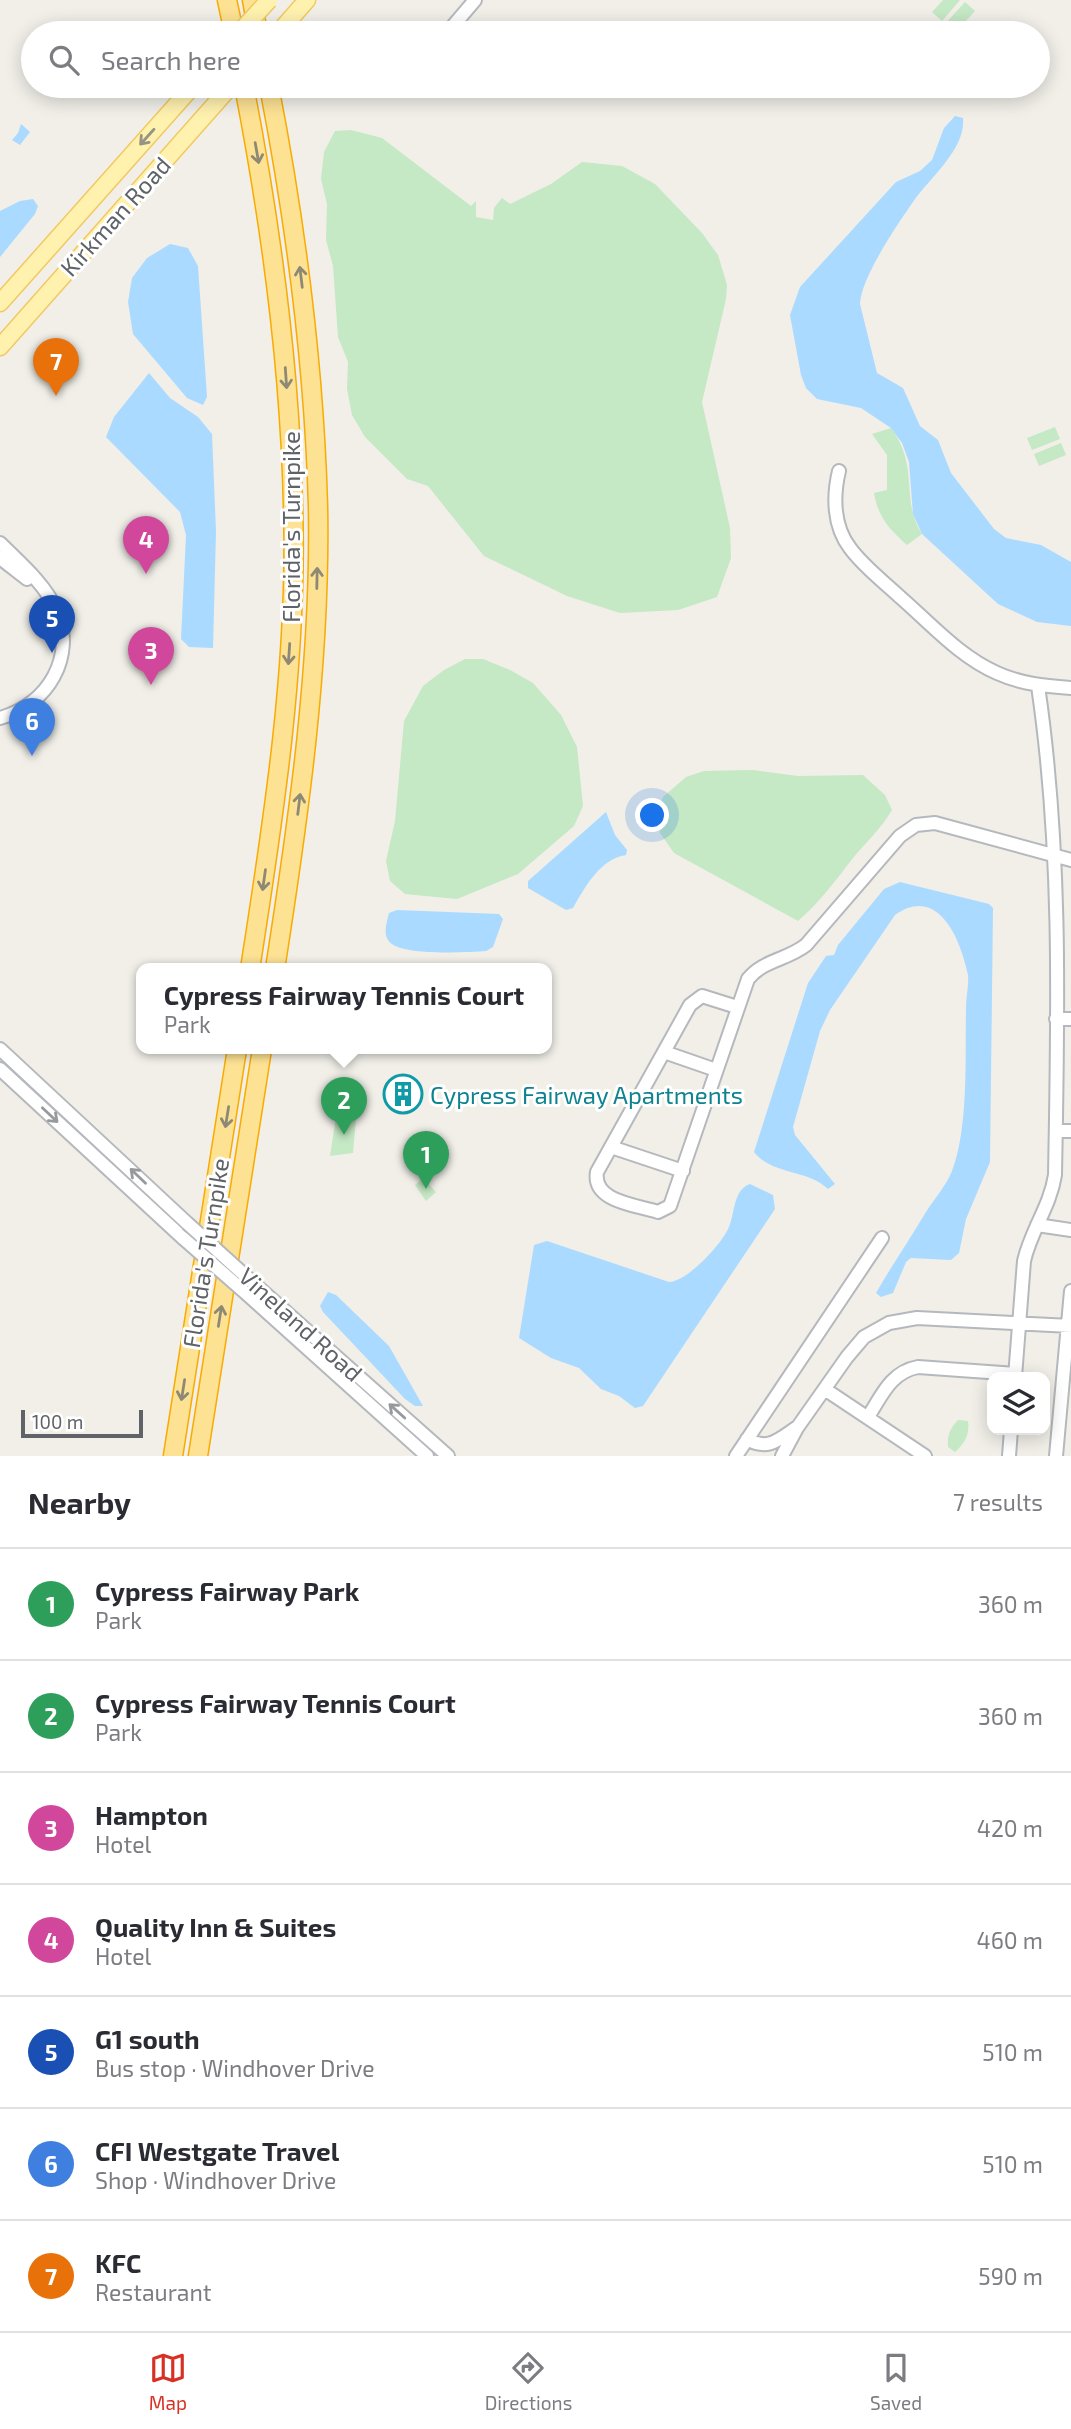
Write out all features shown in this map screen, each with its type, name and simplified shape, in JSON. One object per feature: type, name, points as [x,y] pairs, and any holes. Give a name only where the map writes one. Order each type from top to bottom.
[{"type":"highway","points":[[227,0],[231,21]]},
{"type":"highway","points":[[252,0],[256,21]]},
{"type":"highway","name":"Florida's Turnpike","points":[[246,98],[271,233],[282,322],[293,507],[293,593],[286,695],[274,809],[251,963]]},
{"type":"highway","name":"Florida's Turnpike","points":[[271,98],[295,229],[306,320],[318,507],[317,594],[310,697],[298,812],[276,963]]},
{"type":"highway","name":"Florida's Turnpike","points":[[173,1456],[236,1054]]},
{"type":"highway","name":"Florida's Turnpike","points":[[198,1456],[261,1054]]},
{"type":"main road","points":[[250,21],[269,0]]},
{"type":"main road","points":[[288,21],[307,0]]},
{"type":"main road","name":"Kirkman Road","points":[[1,300],[181,98]]},
{"type":"main road","name":"Kirkman Road","points":[[0,347],[221,98]]},
{"type":"street","points":[[457,21],[475,0]]},
{"type":"street","points":[[839,471],[834,491],[836,512],[849,547],[968,657],[997,673],[1038,686],[1071,688]]},
{"type":"street","points":[[0,543],[30,573],[47,595],[61,626],[62,649],[58,670],[34,702],[0,718]]},
{"type":"street","points":[[0,558],[47,595]]},
{"type":"street","points":[[1015,1372],[1024,1261],[1052,1193],[1056,1131],[1056,855],[1050,771],[1038,686]]},
{"type":"street","points":[[737,1007],[710,997],[696,998],[611,1147],[596,1179],[601,1192],[606,1196],[658,1212],[670,1206],[737,1007],[754,971],[761,965],[788,957],[806,945],[900,836],[916,825],[935,823],[1071,860]]},
{"type":"street","points":[[1055,1019],[1071,1020]]},
{"type":"street","name":"Vineland Road","points":[[0,1049],[187,1223],[448,1456]]},
{"type":"street","points":[[664,1052],[716,1070]]},
{"type":"street","name":"Vineland Road","points":[[0,1069],[184,1239],[427,1456]]},
{"type":"street","points":[[1056,1131],[1071,1131]]},
{"type":"street","points":[[611,1147],[683,1171]]},
{"type":"street","points":[[1037,1225],[1071,1230]]},
{"type":"street","points":[[736,1456],[882,1238]]},
{"type":"street","points":[[1056,1456],[1071,1292]]},
{"type":"street","points":[[769,1446],[781,1456],[797,1428],[864,1337],[889,1323],[917,1318],[1068,1326]]},
{"type":"street","points":[[868,1417],[891,1380],[903,1370],[918,1367],[987,1373]]},
{"type":"street","points":[[826,1390],[925,1456]]},
{"type":"street","points":[[747,1439],[759,1446],[769,1446],[797,1428]]},
{"type":"street","points":[[1009,1456],[1011,1435]]},
{"type":"green space","points":[[943,0],[960,0],[942,21],[932,12]]},
{"type":"green space","points":[[965,2],[975,11],[966,21],[948,21]]},
{"type":"green space","points":[[351,130],[382,138],[471,206],[476,201],[476,217],[493,220],[494,208],[502,198],[510,204],[551,184],[582,162],[622,166],[655,184],[702,233],[718,255],[727,285],[702,402],[730,528],[731,558],[717,597],[678,610],[620,613],[567,596],[484,556],[428,486],[407,479],[365,437],[352,415],[347,389],[348,362],[338,337],[333,266],[326,240],[327,204],[321,179],[324,152],[335,131]]},
{"type":"green space","points":[[1055,427],[1060,439],[1032,450],[1027,438]]},
{"type":"green space","points":[[891,428],[905,456],[912,509],[922,534],[907,545],[885,522],[874,493],[887,490],[887,455],[872,434]]},
{"type":"green space","points":[[1061,443],[1066,455],[1039,466],[1034,454]]},
{"type":"green space","points":[[465,659],[483,659],[533,683],[561,715],[577,747],[583,806],[574,826],[518,874],[457,899],[405,894],[390,881],[386,861],[395,821],[404,721],[423,686],[444,670]]},
{"type":"green space","points":[[753,770],[798,776],[863,775],[885,795],[892,810],[827,891],[798,921],[674,853],[660,833],[658,808],[663,797],[686,777],[704,771]]},
{"type":"green space","points":[[337,1111],[356,1118],[353,1153],[330,1156]]},
{"type":"green space","points":[[423,1178],[436,1192],[426,1201],[415,1185]]},
{"type":"green space","points":[[958,1420],[968,1421],[968,1430],[964,1442],[955,1452],[948,1447],[948,1439]]},
{"type":"water","points":[[955,116],[963,118],[959,140],[946,162],[915,199],[882,250],[867,279],[860,304],[877,373],[903,388],[920,426],[938,440],[951,473],[994,529],[1006,538],[1041,545],[1071,562],[1071,626],[1037,622],[998,604],[922,534],[913,514],[909,462],[902,443],[891,428],[861,408],[817,399],[806,388],[801,375],[790,315],[800,287],[896,182],[920,171],[932,160],[944,128]]},
{"type":"water","points":[[21,124],[30,132],[20,145],[12,140]]},
{"type":"water","points":[[33,199],[38,206],[35,214],[0,257],[0,211],[20,201]]},
{"type":"water","points":[[170,244],[188,248],[198,266],[207,397],[203,405],[187,398],[133,334],[128,302],[132,278],[147,258]]},
{"type":"water","points":[[149,373],[170,398],[198,417],[212,434],[216,531],[213,648],[189,647],[181,639],[186,535],[180,512],[106,437],[114,417]]},
{"type":"water","points":[[606,812],[615,835],[627,850],[626,855],[601,868],[573,908],[566,910],[528,888],[528,881]]},
{"type":"water","points":[[900,882],[989,904],[993,908],[990,1162],[966,1219],[959,1253],[951,1260],[911,1258],[906,1262],[893,1293],[881,1297],[876,1293],[950,1176],[964,1112],[968,975],[953,933],[936,911],[924,907],[910,907],[895,915],[830,1010],[820,1031],[793,1127],[795,1135],[835,1184],[828,1189],[810,1178],[770,1165],[754,1152],[808,983],[826,956],[834,955],[838,945],[884,889]]},
{"type":"water","points":[[397,910],[499,914],[503,919],[493,947],[486,951],[418,951],[394,945],[388,940],[386,930],[389,913]]},
{"type":"water","points":[[750,1184],[773,1195],[775,1209],[643,1406],[635,1408],[619,1396],[601,1389],[579,1368],[551,1358],[519,1338],[534,1245],[547,1241],[669,1282],[677,1280],[694,1269],[719,1243],[729,1227],[740,1191]]},
{"type":"water","points":[[328,1292],[336,1295],[389,1346],[423,1406],[415,1406],[405,1399],[323,1312],[320,1306]]},
{"type":"place","name":"KFC","points":[[56,396]]},
{"type":"place","name":"Quality Inn & Suites","points":[[146,574]]},
{"type":"place","name":"G1 south","points":[[52,653]]},
{"type":"place","name":"Hampton","points":[[151,685]]},
{"type":"place","name":"CFI Westgate Travel","points":[[32,756]]},
{"type":"place","name":"Cypress Fairway Apartments","points":[[403,1094]]},
{"type":"place","name":"Cypress Fairway Tennis Court","points":[[344,1135]]},
{"type":"place","name":"Cypress Fairway Park","points":[[426,1189]]}]
